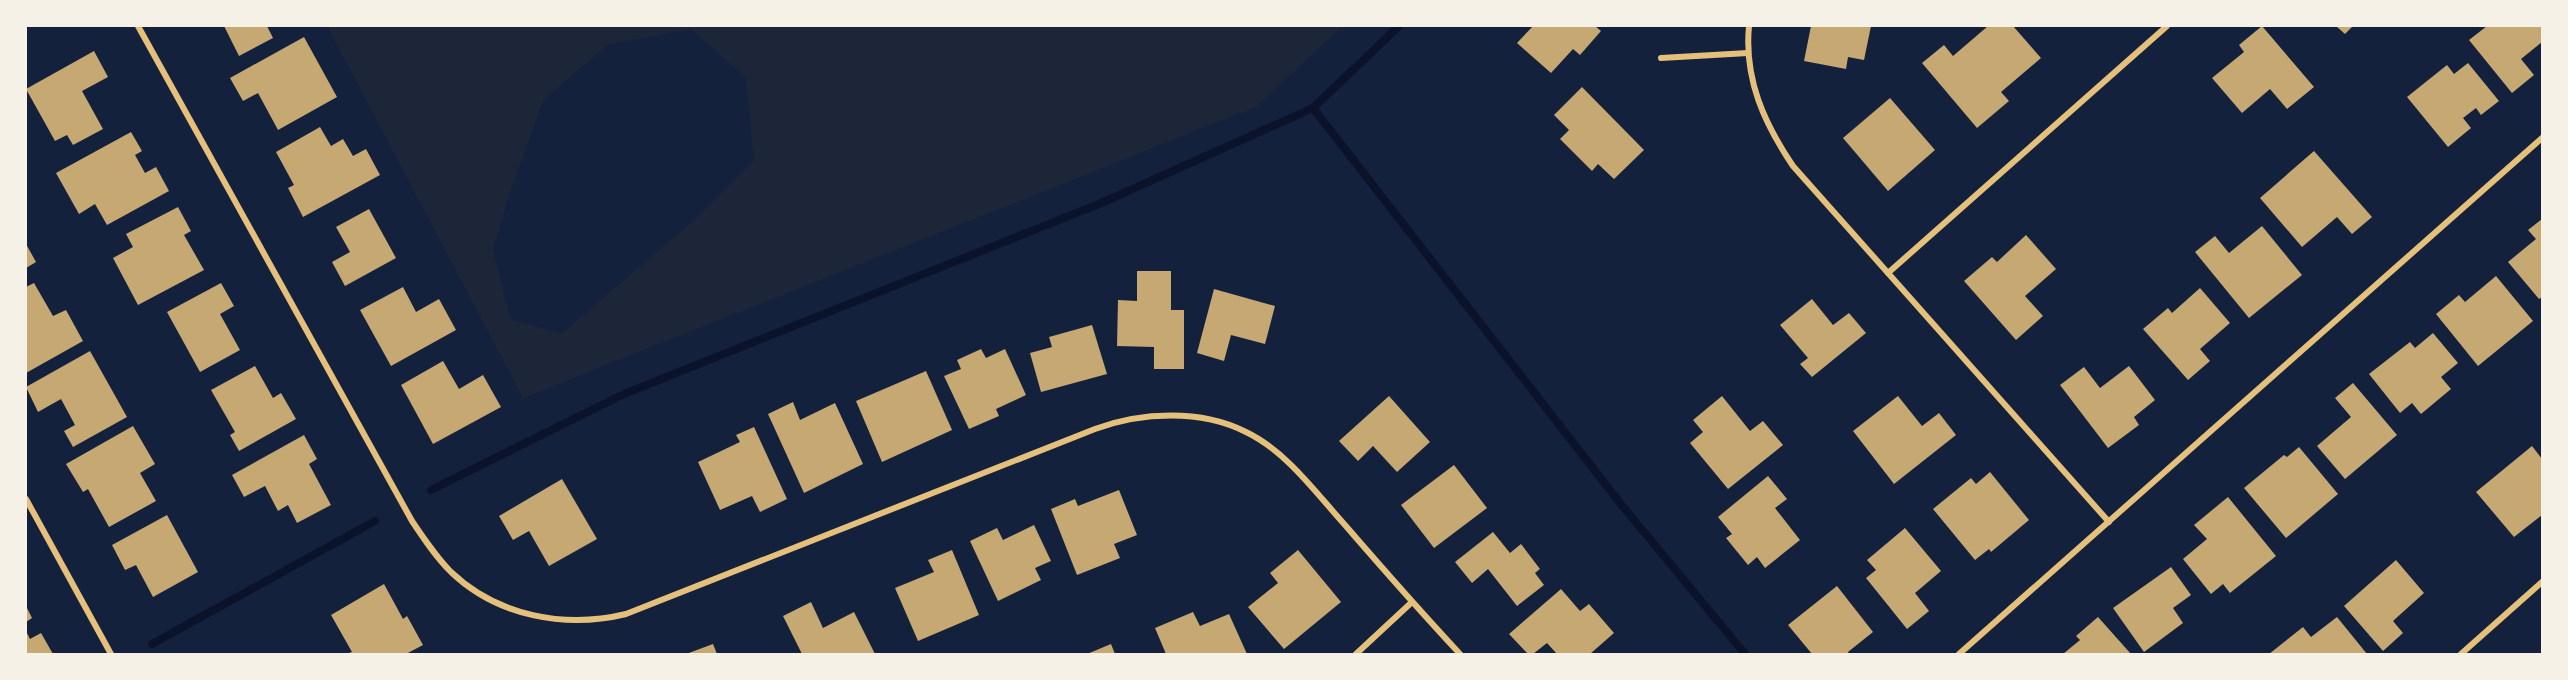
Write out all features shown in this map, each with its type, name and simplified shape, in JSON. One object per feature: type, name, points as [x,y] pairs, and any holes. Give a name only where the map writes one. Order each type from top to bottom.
[{"type":"street","points":[[138,26],[412,521],[451,571],[464,583],[501,604],[537,616],[573,621],[626,614],[1095,429],[1131,419],[1168,416],[1230,425],[1271,448],[1301,477],[1460,654]]},
{"type":"street","points":[[1749,26],[1748,53],[1758,103],[1784,152],[1804,179],[2109,522]]},
{"type":"street","points":[[1888,273],[2167,26]]},
{"type":"street","points":[[1661,58],[1748,53]]},
{"type":"street","points":[[1959,654],[2542,138]]},
{"type":"street","points":[[26,499],[111,654]]},
{"type":"street","points":[[2461,654],[2542,582]]},
{"type":"street","points":[[1356,654],[1412,602]]},
{"type":"shaded area","points":[[327,26],[1343,26],[1256,107],[523,398]],"holes":[[[691,29],[746,78],[754,160],[693,221],[561,334],[510,319],[493,249],[511,189],[543,101],[607,45]]]},
{"type":"building","points":[[224,26],[267,26],[273,38],[239,56]]},
{"type":"building","points":[[1533,26],[1595,26],[1601,31],[1580,55],[1573,49],[1551,73],[1517,43]]},
{"type":"building","points":[[1811,26],[1871,26],[1864,60],[1848,57],[1846,69],[1804,61]]},
{"type":"building","points":[[1988,26],[2013,26],[2041,58],[2001,92],[2009,101],[1977,128],[1922,63],[1944,45],[1953,56]]},
{"type":"building","points":[[2262,26],[2314,87],[2287,109],[2270,89],[2242,113],[2212,78],[2244,52],[2239,45]]},
{"type":"building","points":[[2336,26],[2353,26],[2345,34]]},
{"type":"building","points":[[2487,26],[2542,26],[2542,42],[2521,59],[2534,75],[2512,93],[2469,40]]},
{"type":"building","points":[[304,37],[337,97],[278,130],[258,93],[243,101],[230,78]]},
{"type":"building","points":[[94,51],[108,77],[82,91],[103,129],[73,145],[67,135],[55,141],[26,89]]},
{"type":"building","points":[[2468,63],[2499,101],[2481,115],[2476,108],[2463,118],[2471,128],[2448,147],[2407,97],[2447,65],[2454,74]]},
{"type":"building","points":[[1582,87],[1644,150],[1614,179],[1598,164],[1592,171],[1560,139],[1569,130],[1554,115]]},
{"type":"building","points":[[1890,98],[1935,150],[1888,191],[1843,138]]},
{"type":"building","points":[[320,127],[331,146],[343,139],[353,156],[366,149],[380,175],[303,217],[288,188],[294,185],[276,152]]},
{"type":"building","points":[[131,132],[142,151],[135,155],[145,173],[156,167],[169,191],[107,225],[95,204],[79,214],[56,173]]},
{"type":"building","points":[[2314,151],[2372,217],[2352,234],[2337,217],[2302,247],[2260,198]]},
{"type":"building","points":[[178,207],[191,231],[184,235],[204,270],[138,305],[113,258],[133,247],[126,234]]},
{"type":"building","points":[[369,209],[396,258],[345,286],[332,262],[350,252],[336,227]]},
{"type":"building","points":[[2542,219],[2542,297],[2539,299],[2508,262],[2536,239],[2528,230]]},
{"type":"building","points":[[2262,226],[2302,275],[2249,318],[2195,252],[2215,236],[2229,253]]},
{"type":"building","points":[[2026,235],[2056,269],[2025,296],[2043,316],[2016,340],[1964,281],[1992,257],[1997,262]]},
{"type":"building","points":[[26,244],[36,262],[26,268]]},
{"type":"building","points":[[1137,271],[1171,271],[1171,310],[1184,310],[1184,369],[1154,369],[1154,347],[1117,346],[1118,300],[1137,301]]},
{"type":"building","points":[[2496,276],[2533,321],[2478,366],[2436,314],[2459,295],[2465,302]]},
{"type":"building","points":[[34,283],[53,316],[66,310],[83,341],[26,373],[26,287]]},
{"type":"building","points":[[221,283],[234,306],[220,314],[240,350],[200,372],[167,312]]},
{"type":"building","points":[[403,287],[416,312],[439,299],[456,330],[391,366],[360,310]]},
{"type":"building","points":[[2200,288],[2230,323],[2200,349],[2210,361],[2188,380],[2143,329],[2168,308],[2172,313]]},
{"type":"building","points":[[1214,289],[1275,306],[1265,344],[1231,335],[1224,361],[1197,353]]},
{"type":"building","points":[[1812,299],[1833,325],[1849,313],[1866,333],[1812,377],[1800,364],[1808,358],[1780,325]]},
{"type":"building","points":[[1092,325],[1107,374],[1041,392],[1030,353],[1052,347],[1049,337]]},
{"type":"building","points":[[2433,333],[2458,363],[2441,377],[2451,389],[2421,414],[2412,403],[2400,413],[2369,374],[2410,342],[2415,348]]},
{"type":"building","points":[[981,349],[986,358],[1005,349],[1026,395],[996,409],[999,416],[969,429],[944,376],[961,369],[957,360]]},
{"type":"building","points":[[90,351],[127,417],[73,447],[64,431],[75,425],[61,399],[38,412],[26,387]]},
{"type":"building","points":[[443,361],[459,389],[483,375],[501,407],[433,444],[401,385]]},
{"type":"building","points":[[255,366],[273,398],[281,393],[296,419],[239,451],[230,435],[235,432],[211,390]]},
{"type":"building","points":[[2129,366],[2155,400],[2134,417],[2139,425],[2108,448],[2060,385],[2084,367],[2100,388]]},
{"type":"building","points":[[926,371],[952,430],[882,462],[856,401]]},
{"type":"building","points":[[2353,383],[2397,435],[2345,479],[2317,446],[2351,417],[2335,398]]},
{"type":"building","points":[[1389,396],[1430,442],[1397,472],[1373,446],[1358,461],[1339,441]]},
{"type":"building","points":[[1722,396],[1750,431],[1763,421],[1783,445],[1728,489],[1690,443],[1703,432],[1693,420]]},
{"type":"building","points":[[1898,396],[1922,426],[1939,413],[1956,435],[1894,484],[1853,431]]},
{"type":"building","points":[[793,402],[800,420],[835,403],[863,464],[804,493],[768,414]]},
{"type":"building","points":[[133,426],[155,464],[140,473],[156,501],[109,527],[88,489],[83,492],[66,464]]},
{"type":"building","points":[[754,427],[787,499],[760,512],[752,496],[720,510],[698,462],[740,442],[736,435]]},
{"type":"building","points":[[304,435],[317,459],[309,464],[331,505],[297,523],[288,505],[278,511],[265,486],[244,497],[232,475]]},
{"type":"building","points":[[2532,446],[2542,459],[2542,515],[2514,537],[2476,492]]},
{"type":"building","points":[[2299,447],[2338,494],[2286,538],[2244,488],[2284,455],[2287,457]]},
{"type":"building","points":[[1454,465],[1487,508],[1434,548],[1401,505]]},
{"type":"building","points":[[1990,472],[2029,520],[1991,552],[1989,549],[1975,560],[1933,509],[1971,478],[1976,484]]},
{"type":"building","points":[[1768,476],[1787,499],[1775,508],[1800,540],[1765,568],[1757,557],[1748,565],[1726,538],[1732,534],[1718,517]]},
{"type":"building","points":[[562,479],[597,539],[549,566],[529,531],[513,540],[499,516]]},
{"type":"building","points":[[1119,490],[1137,535],[1114,544],[1120,558],[1077,575],[1051,509],[1075,499],[1078,506]]},
{"type":"building","points":[[2228,497],[2276,556],[2230,593],[2223,584],[2211,594],[2183,559],[2207,539],[2194,525]]},
{"type":"building","points":[[167,515],[198,572],[153,597],[136,565],[125,570],[112,545]]},
{"type":"building","points":[[1034,525],[1051,561],[1035,568],[1041,580],[998,601],[970,541],[997,528],[1003,540]]},
{"type":"building","points":[[1905,528],[1941,571],[1915,593],[1929,611],[1907,629],[1866,578],[1876,570],[1867,560]]},
{"type":"building","points":[[1493,532],[1510,553],[1521,544],[1540,569],[1535,573],[1544,585],[1517,606],[1488,569],[1472,583],[1455,562]]},
{"type":"building","points":[[952,550],[979,615],[918,641],[895,588],[934,572],[928,560]]},
{"type":"building","points":[[1298,550],[1341,602],[1284,649],[1248,607],[1278,583],[1270,573]]},
{"type":"building","points":[[2396,560],[2424,593],[2393,621],[2403,633],[2383,651],[2344,606]]},
{"type":"building","points":[[2171,567],[2191,595],[2173,608],[2183,623],[2144,652],[2113,608]]},
{"type":"building","points":[[384,584],[403,619],[407,616],[423,645],[406,654],[346,654],[352,652],[331,615]]},
{"type":"building","points":[[1837,586],[1873,632],[1848,652],[1849,654],[1812,654],[1788,625]]},
{"type":"building","points":[[1561,589],[1580,611],[1589,604],[1614,633],[1590,654],[1557,654],[1547,643],[1533,654],[1528,654],[1509,634]]},
{"type":"building","points":[[811,602],[823,628],[854,612],[875,654],[802,654],[783,616]]},
{"type":"building","points":[[26,606],[32,618],[26,622]]},
{"type":"building","points":[[1193,612],[1200,626],[1229,614],[1247,654],[1166,654],[1155,628]]},
{"type":"building","points":[[2098,617],[2131,654],[2063,654],[2080,640],[2076,636]]},
{"type":"building","points":[[2337,617],[2367,654],[2269,654],[2303,627],[2311,637]]},
{"type":"building","points":[[26,631],[30,639],[41,633],[53,654],[26,654]]},
{"type":"building","points":[[713,644],[717,654],[686,654]]},
{"type":"building","points":[[1111,644],[1115,654],[1087,654]]},
{"type":"waterway","points":[[431,490],[624,394],[1099,204],[1313,108],[1399,26]]},
{"type":"waterway","points":[[1313,108],[1620,503],[1745,654]]},
{"type":"waterway","points":[[152,644],[375,521]]}]
